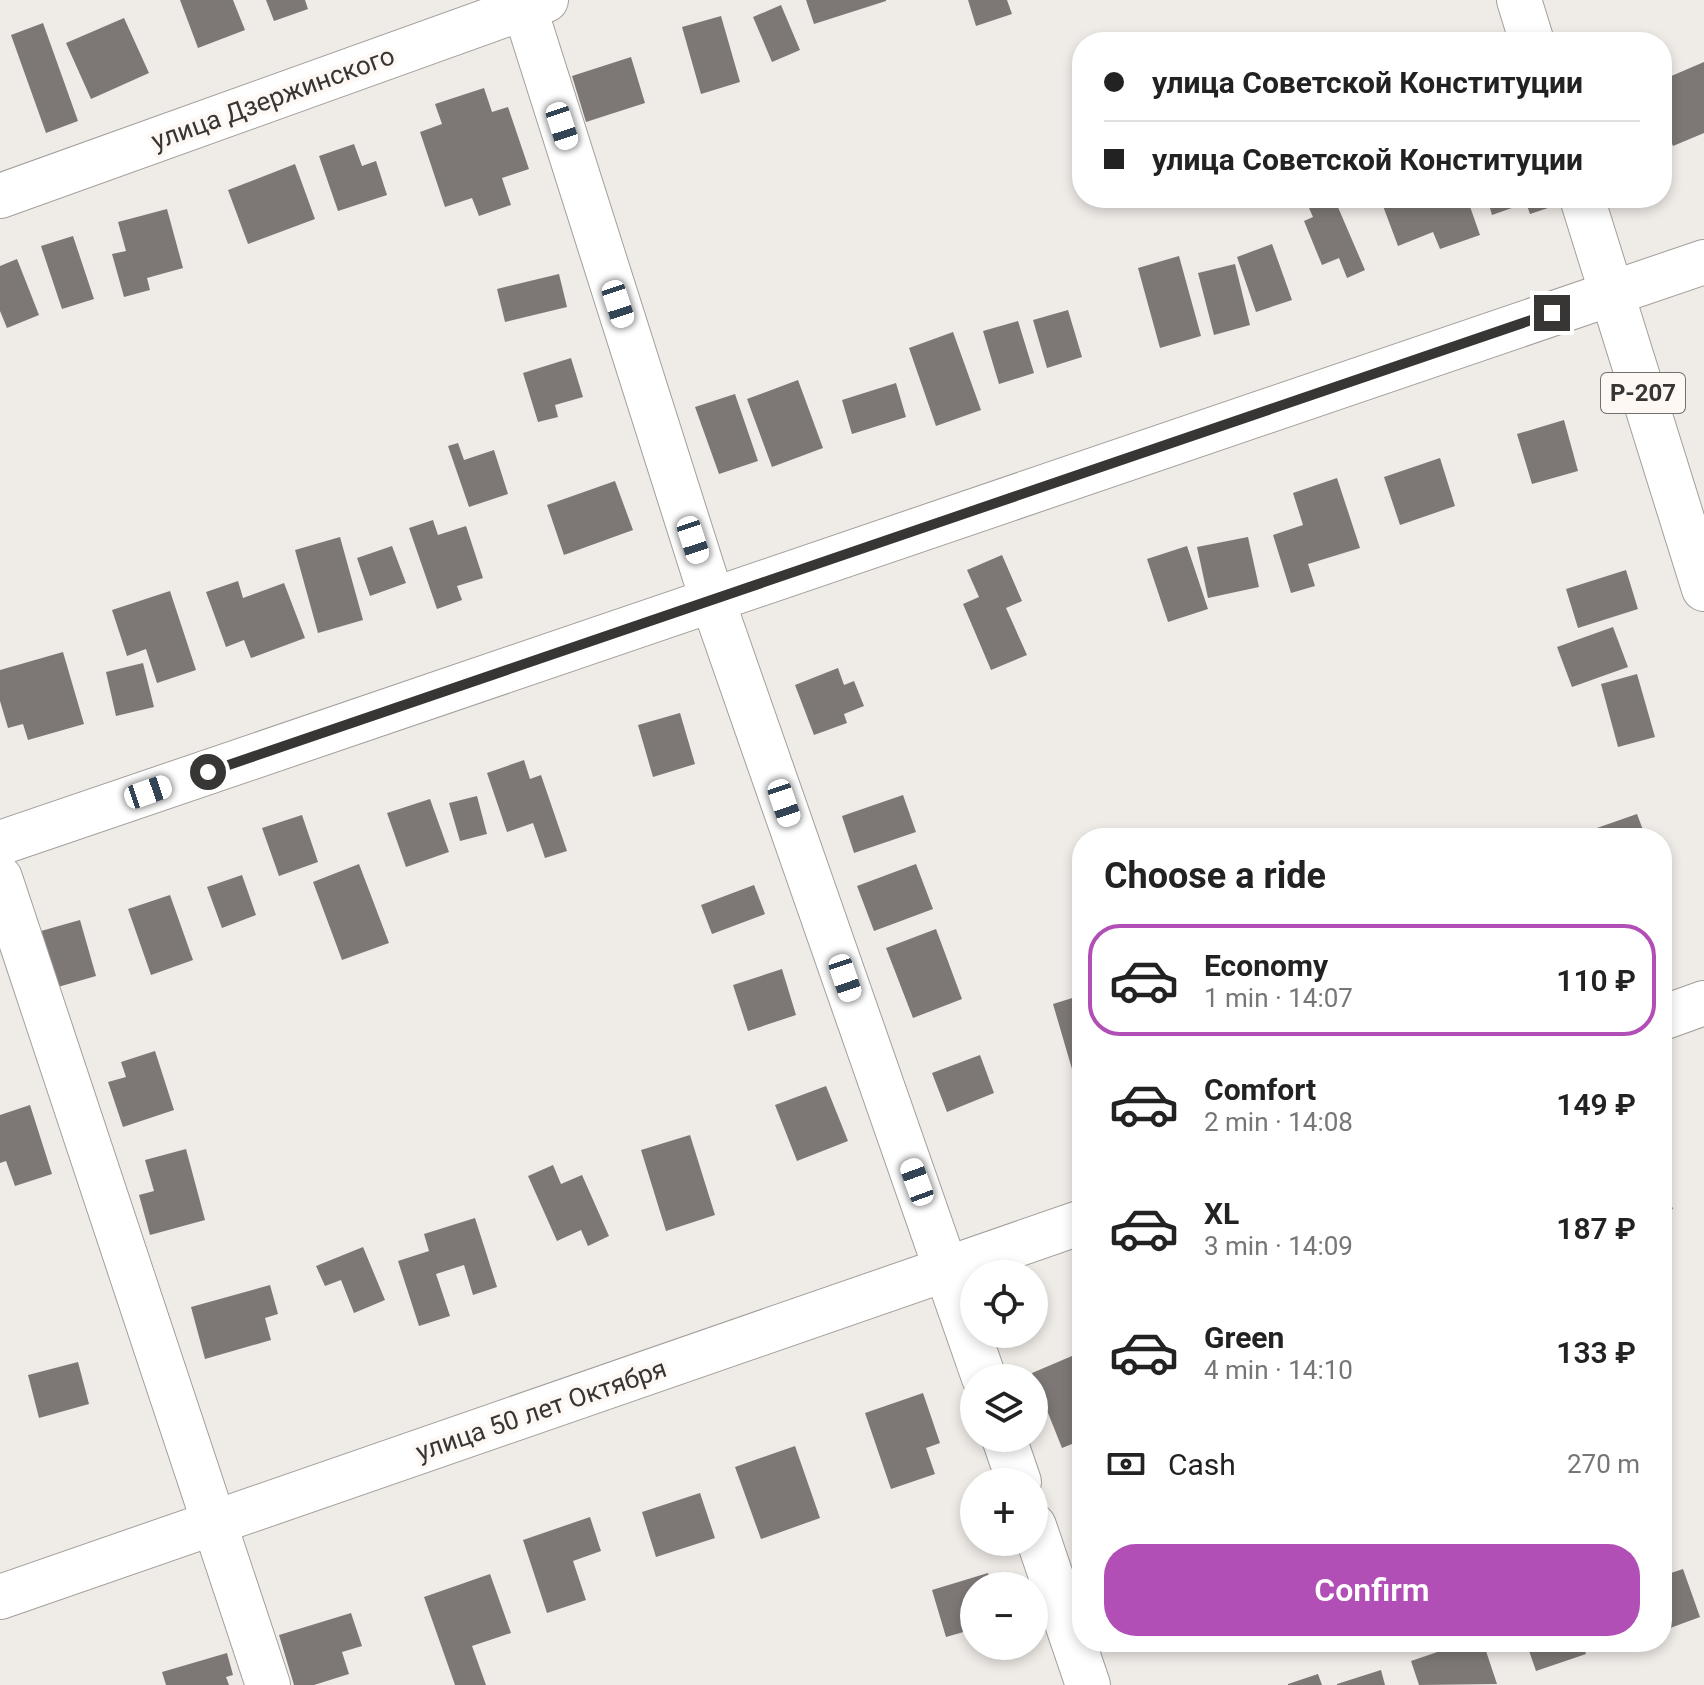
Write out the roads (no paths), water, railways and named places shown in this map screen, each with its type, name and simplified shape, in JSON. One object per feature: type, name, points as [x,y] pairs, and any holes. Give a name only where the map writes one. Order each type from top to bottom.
[{"type":"street","points":[[1519,0],[1529,32]]},
{"type":"street","points":[[531,3],[712,599],[979,1364]]},
{"type":"street","name":"улица Дзержинского","points":[[0,196],[531,3]]},
{"type":"street","name":"Р-207","points":[[1585,208],[1704,589]]},
{"type":"street","points":[[0,843],[1704,262]]},
{"type":"street","points":[[0,878],[268,1685]]},
{"type":"street","points":[[1672,1014],[1704,1003]]},
{"type":"street","name":"улица 50 лет Октября","points":[[0,1597],[1072,1225]]},
{"type":"street","points":[[1044,1556],[1072,1638]]},
{"type":"street","points":[[1077,1652],[1088,1685]]}]
